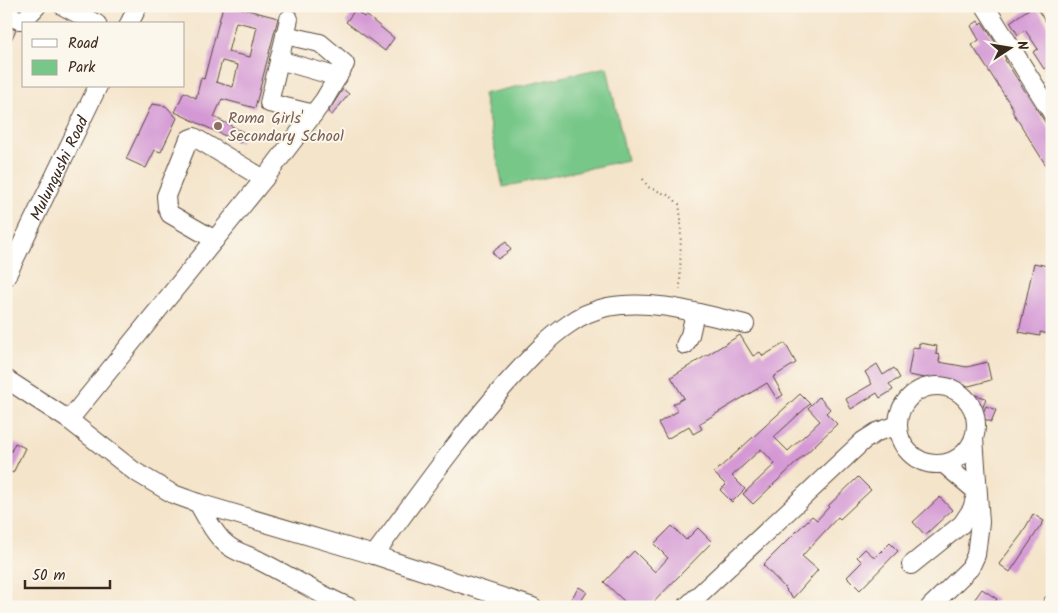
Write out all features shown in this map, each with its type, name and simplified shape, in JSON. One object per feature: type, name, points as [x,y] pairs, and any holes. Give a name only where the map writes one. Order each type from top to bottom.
[{"type":"street","points":[[6,14],[19,20],[24,20],[36,6]]},
{"type":"street","points":[[63,6],[93,22]]},
{"type":"street","points":[[985,6],[1052,113]]},
{"type":"street","points":[[69,420],[264,179],[314,114],[338,77],[345,64],[320,43],[287,27],[269,103],[314,114]]},
{"type":"street","points":[[279,60],[338,77]]},
{"type":"street","name":"Mulungushi Road","points":[[6,277],[97,88]]},
{"type":"street","points":[[215,240],[170,214],[167,207],[166,196],[189,139],[194,137],[264,179]]},
{"type":"street","points":[[374,555],[483,409],[522,366],[571,322],[607,307],[650,305],[677,308],[746,324]]},
{"type":"street","points":[[685,345],[690,335],[695,313]]},
{"type":"street","points":[[6,379],[69,420],[134,471],[173,494],[374,555],[533,607]]},
{"type":"street","points":[[930,607],[970,568],[976,555],[980,522],[974,438],[975,414],[969,402],[961,393],[950,387],[938,385],[925,387],[914,392],[905,401],[900,412],[898,425],[900,438],[907,450],[917,459],[930,464],[944,464],[956,459],[967,450],[974,438]]},
{"type":"street","points":[[686,607],[863,441],[877,432],[898,425]]},
{"type":"street","points":[[944,464],[977,492]]},
{"type":"street","points":[[911,565],[962,524],[972,509],[977,492]]},
{"type":"street","points":[[198,503],[220,538],[228,546],[349,607]]},
{"type":"path","points":[[643,179],[648,187],[670,196],[679,204],[681,219],[680,297],[677,308]]},
{"type":"green space","points":[[607,67],[627,160],[503,187],[483,94]]},
{"type":"building","points":[[223,6],[232,6],[278,18],[255,108],[222,99],[214,117],[245,133],[240,143],[175,112],[184,92],[196,98],[201,78],[204,79]],"holes":[[[236,22],[257,27],[250,57],[228,52]],[[222,61],[238,65],[233,87],[216,82]]]},
{"type":"building","points":[[1035,6],[1052,31],[1052,64],[1044,69],[1033,52],[1038,49],[1025,30],[1018,35],[1010,22]]},
{"type":"building","points":[[355,10],[364,17],[366,15],[394,38],[385,51],[346,22]]},
{"type":"building","points":[[978,21],[980,24],[982,22],[1052,133],[1052,175],[1012,111],[1014,110],[972,45],[979,40],[971,26]]},
{"type":"building","points":[[6,26],[16,30],[6,50]]},
{"type":"building","points":[[343,89],[349,94],[332,115],[328,112]]},
{"type":"building","points":[[152,104],[166,106],[177,118],[161,152],[155,150],[146,168],[126,159]]},
{"type":"building","points":[[506,242],[511,250],[498,259],[492,252]]},
{"type":"building","points":[[1034,263],[1052,267],[1052,335],[1040,332],[1040,336],[1019,332]]},
{"type":"building","points":[[740,335],[753,356],[760,352],[763,356],[785,343],[796,363],[773,377],[783,395],[777,399],[767,383],[699,424],[702,429],[693,434],[689,426],[667,439],[658,423],[678,411],[673,404],[684,398],[671,377]]},
{"type":"building","points":[[919,343],[937,346],[936,354],[940,355],[939,362],[967,367],[987,362],[991,380],[969,386],[908,375],[913,347],[919,348]]},
{"type":"building","points":[[877,364],[883,375],[894,368],[900,378],[889,384],[893,390],[880,398],[877,393],[851,409],[846,399],[872,384],[865,372]]},
{"type":"building","points":[[800,394],[810,404],[774,437],[788,451],[820,421],[808,408],[819,397],[830,409],[826,413],[837,424],[753,504],[743,494],[775,464],[761,449],[732,476],[745,489],[732,502],[720,490],[726,485],[714,473]]},
{"type":"building","points":[[975,395],[986,398],[982,410],[972,406]]},
{"type":"building","points":[[986,406],[996,410],[991,422],[981,417]]},
{"type":"building","points":[[15,443],[25,448],[13,473],[6,470],[6,462]]},
{"type":"building","points":[[858,477],[871,490],[840,519],[838,517],[802,556],[818,570],[793,598],[763,565],[812,516],[817,520],[828,506]]},
{"type":"building","points":[[940,497],[952,510],[925,535],[913,522]]},
{"type":"building","points":[[1033,514],[1044,521],[1010,572],[999,564],[1022,534]]},
{"type":"building","points":[[672,526],[686,540],[698,528],[712,542],[649,607],[621,607],[625,602],[604,582],[634,551],[655,572],[668,558],[654,544]]},
{"type":"building","points":[[890,543],[898,551],[860,590],[847,577],[862,562],[857,557],[865,549],[875,558]]},
{"type":"building","points":[[579,587],[587,592],[579,604],[571,599]]},
{"type":"building","points":[[982,589],[997,599],[991,607],[969,607]]},
{"type":"place","name":"Roma Girls' Secondary School","points":[[218,126]]}]
